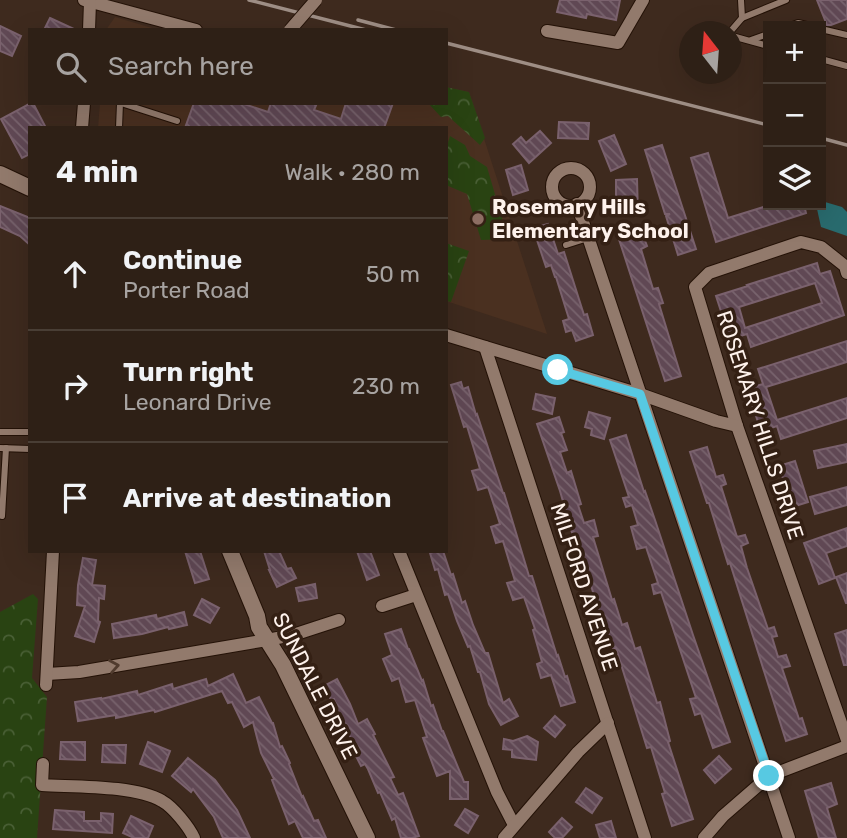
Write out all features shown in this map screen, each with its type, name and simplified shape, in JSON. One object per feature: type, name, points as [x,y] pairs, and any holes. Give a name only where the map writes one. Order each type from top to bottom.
[{"type":"street","points":[[292,28],[316,0]]},
{"type":"street","points":[[547,31],[618,43],[643,0]]},
{"type":"street","points":[[89,28],[87,1],[188,28]]},
{"type":"street","points":[[82,126],[84,105]]},
{"type":"street","points":[[0,174],[28,187]]},
{"type":"street","points":[[577,204],[789,838]]},
{"type":"street","name":"ROSEMARY HILLS DRIVE","points":[[847,273],[845,266],[821,247],[801,243],[709,273],[695,287],[737,426],[847,740]]},
{"type":"street","points":[[448,336],[737,426]]},
{"type":"street","name":"MILFORD AVENUE","points":[[485,347],[645,838]]},
{"type":"street","points":[[53,553],[46,679],[293,635],[339,620]]},
{"type":"street","name":"SUNDALE DRIVE","points":[[231,553],[257,616],[259,628],[283,665],[367,838]]},
{"type":"street","points":[[400,553],[497,792],[514,825]]},
{"type":"street","points":[[382,607],[416,595]]},
{"type":"street","points":[[504,838],[578,752],[608,723]]},
{"type":"street","points":[[704,838],[723,816],[769,776],[847,746]]},
{"type":"street","points":[[43,764],[42,785],[126,790],[150,795],[164,802],[190,829],[194,838]]},
{"type":"lane","points":[[741,0],[742,18]]},
{"type":"lane","points":[[739,21],[786,0]]},
{"type":"lane","points":[[826,30],[847,35]]},
{"type":"lane","points":[[750,41],[763,36]]},
{"type":"lane","points":[[742,39],[763,45]]},
{"type":"lane","points":[[826,60],[847,66]]},
{"type":"lane","points":[[119,126],[121,105]]},
{"type":"lane","points":[[127,105],[177,121]]},
{"type":"lane","points":[[566,245],[588,238]]},
{"type":"lane","points":[[0,432],[28,432]]},
{"type":"lane","points":[[2,516],[3,448],[28,449]]},
{"type":"shaded area","points":[[115,17],[152,28],[107,28]]},
{"type":"shaded area","name":"Rosemary Hills Elementary School","points":[[448,87],[469,92],[547,334],[448,302],[448,126],[98,126],[100,105],[448,105]]},
{"type":"green space","points":[[448,87],[469,92],[485,138],[480,145],[448,116],[441,117],[430,105],[448,105]]},
{"type":"green space","points":[[450,136],[465,145],[470,156],[487,167],[508,239],[481,240],[467,194],[448,186]]},
{"type":"green space","points":[[448,244],[469,251],[451,302],[448,301]]},
{"type":"green space","points":[[33,594],[38,599],[32,678],[47,697],[37,838],[0,838],[0,612]]},
{"type":"water","points":[[826,202],[842,207],[847,212],[847,236],[821,227],[817,210],[826,210]]},
{"type":"building","points":[[560,0],[620,0],[616,20],[557,12]]},
{"type":"building","points":[[817,0],[847,0],[847,19],[831,25],[827,25]]},
{"type":"building","points":[[50,18],[72,28],[45,28]]},
{"type":"building","points":[[0,26],[21,36],[12,56],[0,51]]},
{"type":"building","points":[[28,105],[34,105],[45,126],[28,126],[28,155],[22,158],[1,119]]},
{"type":"building","points":[[193,105],[247,105],[268,112],[270,105],[316,105],[314,110],[341,119],[345,105],[392,105],[385,126],[186,126]]},
{"type":"building","points":[[559,122],[589,123],[588,139],[558,138]]},
{"type":"building","points":[[540,131],[551,143],[529,163],[513,144],[521,137],[526,143]]},
{"type":"building","points":[[614,135],[626,164],[611,171],[599,141]]},
{"type":"building","points":[[662,145],[696,249],[678,255],[666,216],[670,214],[665,214],[645,150]]},
{"type":"building","points":[[708,153],[728,218],[763,207],[763,210],[805,210],[806,213],[716,242],[691,158]]},
{"type":"building","points":[[521,165],[528,190],[513,195],[506,170]]},
{"type":"building","points":[[637,179],[638,215],[616,215],[616,180]]},
{"type":"building","points":[[0,206],[28,217],[28,243],[20,236],[0,227]]},
{"type":"building","points":[[548,224],[558,254],[564,252],[593,335],[576,341],[572,330],[566,332],[563,321],[569,319],[556,277],[551,265],[546,267],[533,228]]},
{"type":"building","points":[[633,227],[637,240],[644,238],[647,246],[641,249],[653,289],[658,288],[663,303],[659,304],[681,376],[665,381],[617,233]]},
{"type":"building","points":[[817,263],[820,274],[830,271],[844,315],[751,347],[747,334],[730,339],[716,296]],"holes":[[[815,283],[822,303],[745,328],[739,307]]]},
{"type":"building","points":[[847,341],[847,362],[766,387],[777,420],[847,398],[847,418],[781,439],[777,426],[761,431],[747,389],[763,384],[758,369]]},
{"type":"building","points":[[461,382],[463,389],[468,387],[529,576],[532,576],[557,656],[575,702],[561,706],[551,675],[541,678],[537,664],[542,662],[524,597],[513,600],[507,583],[515,581],[503,541],[496,543],[491,527],[500,524],[488,487],[478,490],[472,471],[480,469],[451,385]]},
{"type":"building","points":[[536,394],[555,398],[552,414],[533,409]]},
{"type":"building","points":[[589,412],[610,418],[604,439],[591,435],[592,429],[585,427]]},
{"type":"building","points":[[559,417],[567,450],[560,452],[567,473],[571,471],[584,523],[594,520],[598,536],[593,537],[612,600],[614,599],[622,625],[627,623],[635,649],[640,647],[657,703],[660,702],[670,741],[668,742],[693,819],[672,826],[651,747],[647,748],[616,648],[613,649],[604,619],[602,620],[537,424]]},
{"type":"building","points":[[626,435],[730,742],[713,748],[701,713],[695,715],[690,699],[696,698],[661,592],[654,594],[652,585],[658,583],[646,547],[637,549],[631,527],[638,525],[632,505],[626,507],[623,498],[629,497],[610,440]]},
{"type":"building","points":[[847,444],[847,462],[818,468],[814,451]]},
{"type":"building","points":[[707,447],[716,477],[723,475],[726,484],[721,486],[737,537],[745,535],[748,543],[741,546],[768,629],[774,627],[777,636],[772,637],[778,657],[786,655],[790,666],[782,668],[799,719],[802,718],[807,734],[786,741],[730,563],[728,564],[690,452]]},
{"type":"building","points":[[795,461],[808,502],[792,507],[779,466]]},
{"type":"building","points":[[847,487],[847,505],[815,514],[810,497]]},
{"type":"building","points":[[847,528],[847,546],[826,553],[835,578],[819,584],[804,543]]},
{"type":"building","points":[[186,553],[201,553],[209,579],[195,583]]},
{"type":"building","points":[[265,553],[280,553],[287,569],[291,568],[296,578],[277,587]]},
{"type":"building","points":[[358,553],[371,553],[379,575],[367,580]]},
{"type":"building","points":[[430,553],[444,553],[462,603],[465,601],[485,653],[488,653],[503,703],[509,699],[518,716],[501,725],[489,704],[480,672],[448,594],[445,595],[438,569],[435,570]]},
{"type":"building","points":[[83,558],[96,560],[92,585],[105,586],[104,599],[99,598],[100,622],[94,642],[75,636],[85,606],[77,605]]},
{"type":"building","points":[[847,573],[847,603],[846,603],[836,577]]},
{"type":"building","points":[[315,584],[317,598],[299,601],[296,588]]},
{"type":"building","points":[[202,599],[219,608],[210,623],[194,615]]},
{"type":"building","points":[[184,612],[187,625],[114,638],[112,624],[156,615],[157,619]]},
{"type":"building","points":[[401,629],[464,782],[468,782],[468,799],[450,799],[450,771],[437,776],[423,738],[427,737],[415,700],[406,702],[399,678],[392,681],[383,659],[392,655],[385,634]]},
{"type":"building","points":[[847,630],[847,665],[844,665],[835,634]]},
{"type":"building","points":[[233,674],[246,703],[259,697],[273,723],[280,747],[282,746],[290,763],[302,797],[314,821],[318,820],[326,838],[303,838],[295,821],[289,824],[272,780],[274,779],[261,753],[253,722],[244,727],[232,702],[228,703],[222,691],[155,712],[154,710],[116,718],[116,715],[78,721],[75,702],[137,691],[138,695],[172,684],[173,689],[206,679],[208,686]]},
{"type":"building","points":[[337,679],[358,724],[367,719],[375,734],[373,735],[394,777],[390,778],[398,795],[403,793],[419,836],[401,838],[395,818],[392,820],[368,769],[365,764],[361,766],[356,756],[360,754],[343,725],[334,699],[331,700],[324,686]]},
{"type":"building","points":[[555,716],[565,725],[555,737],[544,728]]},
{"type":"building","points":[[527,736],[538,742],[536,760],[512,757],[512,750],[503,749],[504,739],[513,741]]},
{"type":"building","points":[[61,742],[85,742],[85,760],[60,759]]},
{"type":"building","points":[[148,742],[170,751],[162,772],[140,764]]},
{"type":"building","points":[[103,745],[126,745],[125,763],[102,762]]},
{"type":"building","points":[[719,756],[731,769],[715,783],[704,770]]},
{"type":"building","points":[[188,758],[215,780],[237,810],[250,838],[223,838],[214,817],[193,789],[191,792],[172,776]]},
{"type":"building","points":[[831,783],[837,804],[827,808],[836,838],[819,838],[805,791]]},
{"type":"building","points":[[586,788],[602,798],[592,813],[576,802]]},
{"type":"building","points":[[465,809],[478,816],[468,833],[455,825]]},
{"type":"building","points":[[55,810],[84,812],[84,821],[101,821],[101,813],[113,814],[112,833],[53,829]]},
{"type":"building","points":[[131,816],[153,826],[148,838],[134,838],[123,833]]},
{"type":"building","points":[[562,818],[572,827],[562,838],[555,838],[549,832]]},
{"type":"building","points":[[611,821],[616,838],[600,838],[596,825]]},
{"type":"railway","points":[[249,0],[358,28]]},
{"type":"railway","points":[[358,20],[388,28]]},
{"type":"railway","points":[[448,44],[763,124]]},
{"type":"railway","points":[[826,139],[847,145]]},
{"type":"place","name":"Rosemary Hills Elementary School","points":[[478,219]]},
{"type":"route","points":[[558,370],[640,394],[769,776]]}]
